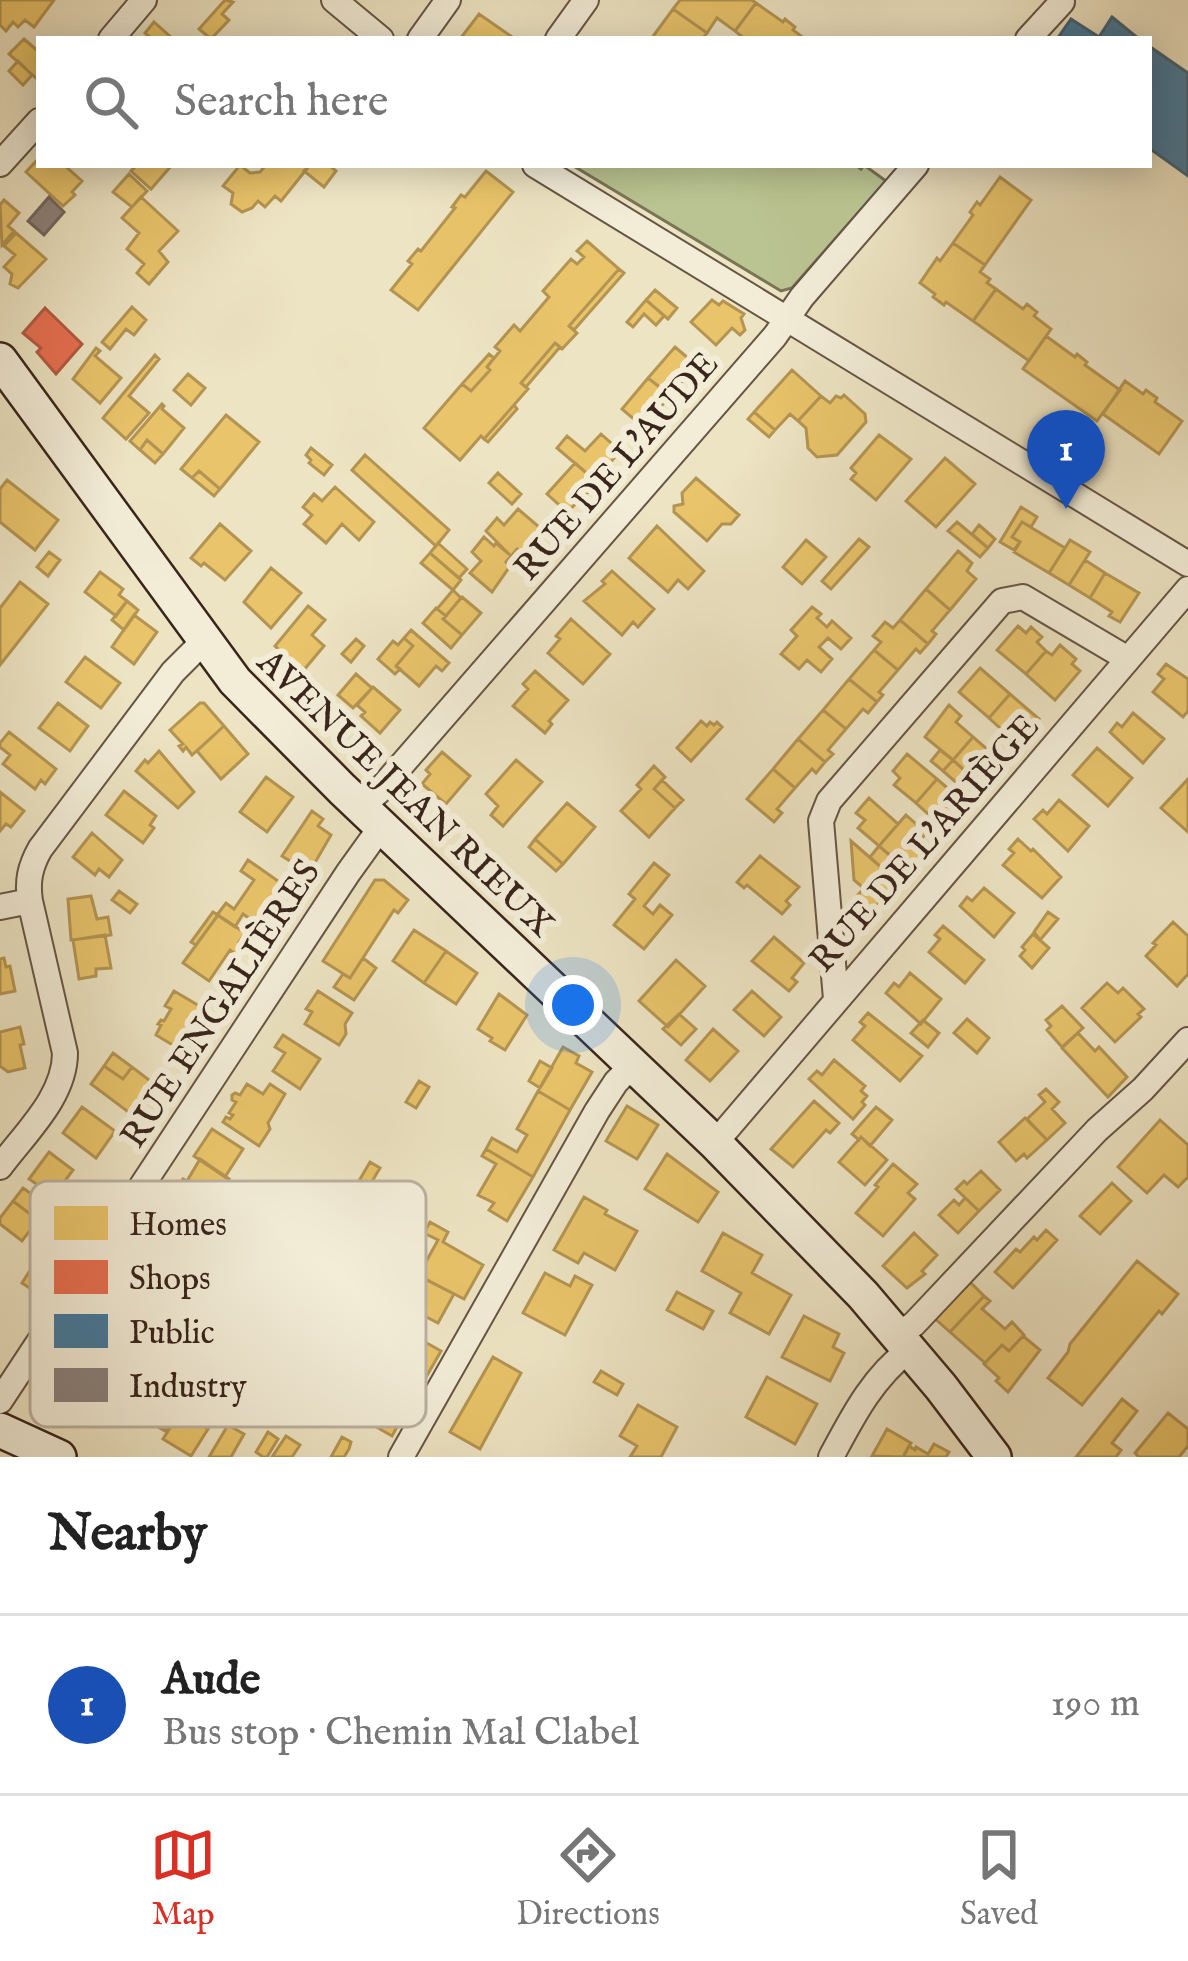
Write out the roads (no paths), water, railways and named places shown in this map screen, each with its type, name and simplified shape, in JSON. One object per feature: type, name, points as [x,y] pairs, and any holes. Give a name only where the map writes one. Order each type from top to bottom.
[{"type":"main road","name":"AVENUE JEAN RIEUX","points":[[0,360],[235,681],[371,817],[715,1143],[863,1295],[994,1457]]},
{"type":"main road","points":[[0,1430],[59,1457]]},
{"type":"street","points":[[114,36],[144,0]]},
{"type":"street","points":[[334,0],[377,36]]},
{"type":"street","points":[[421,36],[448,0]]},
{"type":"street","points":[[560,36],[586,0]]},
{"type":"street","points":[[1031,36],[1061,2]]},
{"type":"street","points":[[0,164],[36,124]]},
{"type":"street","points":[[540,168],[1188,564]]},
{"type":"street","name":"RUE DE L'AUDE","points":[[371,817],[393,774],[760,354],[802,297],[913,168]]},
{"type":"street","name":"RUE DE L'ARIÈGE","points":[[715,1143],[1188,589]]},
{"type":"street","points":[[836,999],[821,821],[829,801],[1001,601],[1023,597],[1128,659]]},
{"type":"street","points":[[0,1167],[61,1085],[65,1072],[65,1053],[30,902],[30,866],[173,672],[204,640]]},
{"type":"street","name":"RUE ENGALIÈRES","points":[[145,1181],[348,872],[371,817]]},
{"type":"street","points":[[0,907],[30,902]]},
{"type":"street","points":[[831,1457],[861,1401],[914,1324],[1188,1040]]},
{"type":"street","points":[[426,1413],[597,1111],[633,1065]]},
{"type":"street","name":"RUE ENGALIÈRES","points":[[0,1401],[30,1355]]},
{"type":"street","points":[[401,1457],[418,1427]]},
{"type":"place","name":"Aude","points":[[1066,509]]}]
